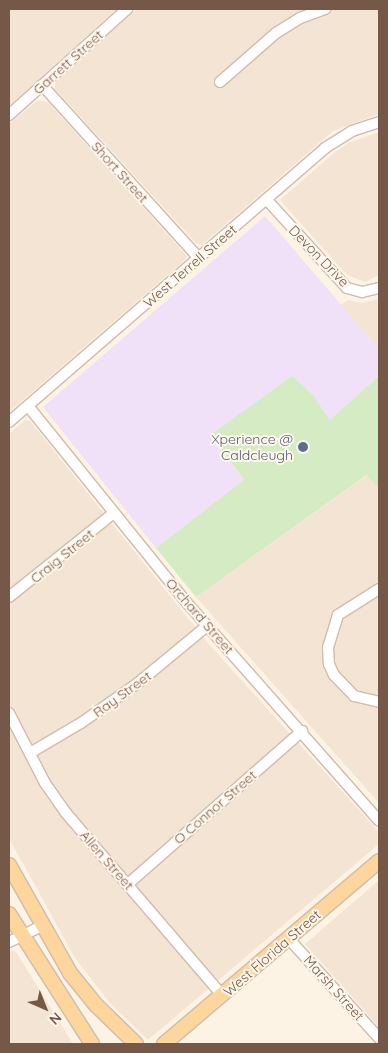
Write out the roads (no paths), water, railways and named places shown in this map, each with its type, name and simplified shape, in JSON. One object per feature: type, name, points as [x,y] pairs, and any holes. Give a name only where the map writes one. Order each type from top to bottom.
[{"type":"main road","name":"West Florida Street","points":[[164,1044],[223,996],[379,861]]},
{"type":"main road","points":[[9,865],[42,926],[75,980],[96,1005],[136,1044]]},
{"type":"main road","points":[[9,914],[15,939],[92,1044]]},
{"type":"street","name":"Garrett Street","points":[[9,115],[127,9]]},
{"type":"street","points":[[220,82],[276,33],[300,18],[325,9]]},
{"type":"street","name":"Short Street","points":[[42,86],[199,258]]},
{"type":"street","name":"West Terrell Street","points":[[9,422],[338,139],[379,122]]},
{"type":"street","name":"Devon Drive","points":[[267,200],[347,288],[362,292],[379,288]]},
{"type":"street","name":"Orchard Street","points":[[28,406],[207,626],[302,731],[379,821]]},
{"type":"street","name":"Craig Street","points":[[9,597],[114,514]]},
{"type":"street","points":[[379,590],[338,615],[328,647],[329,664],[334,675],[354,696],[379,702]]},
{"type":"street","name":"Ray Street","points":[[30,753],[81,723],[138,683],[207,626]]},
{"type":"street","name":"Allen Street","points":[[9,713],[45,784],[66,813],[223,996]]},
{"type":"street","name":"O Connor Street","points":[[128,884],[302,731]]},
{"type":"street","points":[[15,939],[42,926]]},
{"type":"street","name":"Marsh Street","points":[[289,938],[379,1038]]},
{"type":"place","name":"Xperience @ Caldcleugh","points":[[303,447]]}]
